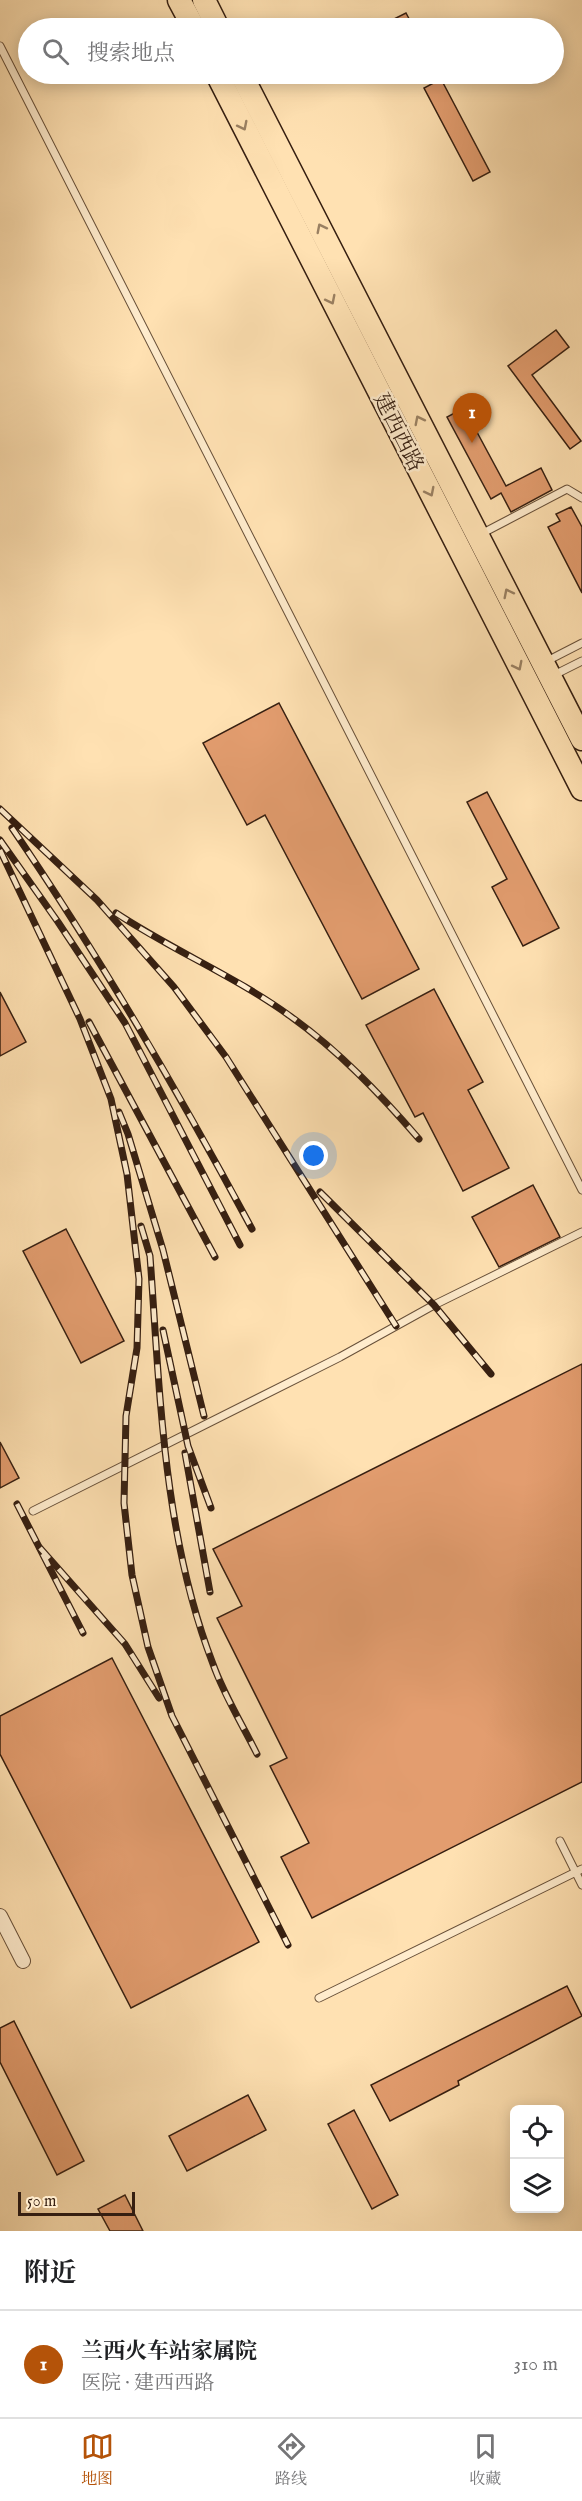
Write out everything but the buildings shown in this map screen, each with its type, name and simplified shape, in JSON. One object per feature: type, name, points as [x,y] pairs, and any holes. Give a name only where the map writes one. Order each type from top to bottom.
[{"type":"highway","points":[[179,0],[189,18]]},
{"type":"highway","points":[[204,0],[213,18]]},
{"type":"highway","name":"建西西路","points":[[222,84],[582,789]]},
{"type":"highway","name":"建西西路","points":[[247,84],[582,739]]},
{"type":"street","points":[[0,1916],[23,1961]]},
{"type":"lane","points":[[0,46],[18,81]]},
{"type":"lane","points":[[19,84],[582,1190]]},
{"type":"lane","points":[[478,536],[567,489],[582,498]]},
{"type":"lane","points":[[547,670],[582,643]]},
{"type":"lane","points":[[547,670],[582,661]]},
{"type":"lane","points":[[33,1511],[340,1357],[434,1305],[582,1232]]},
{"type":"lane","points":[[560,1841],[579,1870],[582,1885]]},
{"type":"lane","points":[[318,1998],[579,1870]]},
{"type":"railway","points":[[0,809],[97,900],[174,987],[226,1057],[396,1326]]},
{"type":"railway","points":[[12,828],[137,1025],[252,1229]]},
{"type":"railway","points":[[0,840],[125,1023],[240,1245]]},
{"type":"railway","points":[[0,850],[80,1019],[111,1099],[127,1174],[139,1279],[137,1348],[126,1416],[124,1503],[132,1575],[148,1647],[172,1716],[288,1945]]},
{"type":"railway","points":[[116,913],[249,989],[308,1029],[358,1074],[419,1139]]},
{"type":"railway","points":[[89,1022],[215,1257]]},
{"type":"railway","points":[[119,1112],[128,1134],[163,1250],[204,1416]]},
{"type":"railway","points":[[320,1192],[434,1305],[491,1374]]},
{"type":"railway","points":[[141,1226],[150,1256],[166,1463],[183,1565],[196,1615],[217,1676],[257,1754]]},
{"type":"railway","points":[[163,1330],[188,1446],[211,1508]]},
{"type":"railway","points":[[185,1453],[210,1592]]},
{"type":"railway","points":[[17,1504],[83,1633]]},
{"type":"railway","points":[[40,1548],[125,1644],[159,1698]]},
{"type":"place","name":"兰西火车站家属院","points":[[472,443]]}]
